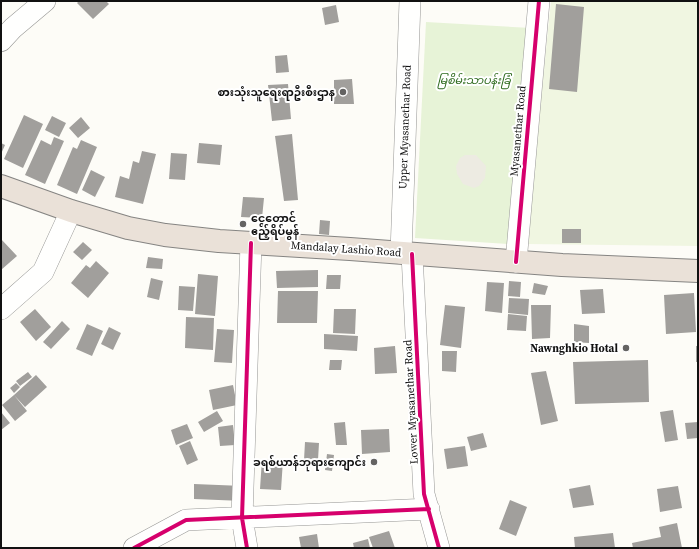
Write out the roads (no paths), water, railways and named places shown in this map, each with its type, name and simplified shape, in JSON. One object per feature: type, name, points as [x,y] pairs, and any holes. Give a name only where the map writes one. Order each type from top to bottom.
[{"type":"highway","name":"Mandalay Lashio Road","points":[[1,186],[71,211],[128,228],[165,235],[251,243],[516,262],[698,271]]},
{"type":"street","points":[[1,41],[13,28],[45,1]]},
{"type":"street","name":"Upper Myasanethar Road","points":[[406,253],[410,1]]},
{"type":"street","name":"Myasanethar Road","points":[[516,262],[538,1]]},
{"type":"street","points":[[1,309],[43,272],[71,211]]},
{"type":"street","points":[[247,548],[242,518],[251,243]]},
{"type":"street","name":"Lower Myasanethar Road","points":[[406,253],[424,494],[439,548]]},
{"type":"street","points":[[134,548],[186,520],[429,509]]},
{"type":"place","name":"စားသုံးသူရေးရာဦးစီးဌာန","points":[[343,92]]},
{"type":"place","name":"ငွေတောင် ဧည့်ရိပ်မွန်","points":[[243,224]]},
{"type":"place","name":"Nawnghkio Hotal","points":[[626,348]]},
{"type":"place","name":"ခရစ်ယာန်ဘုရားကျောင်း","points":[[374,462]]},
{"type":"park label","name":"မြစိမ်းသာပန်းခြံ","points":[[474,80]]}]
